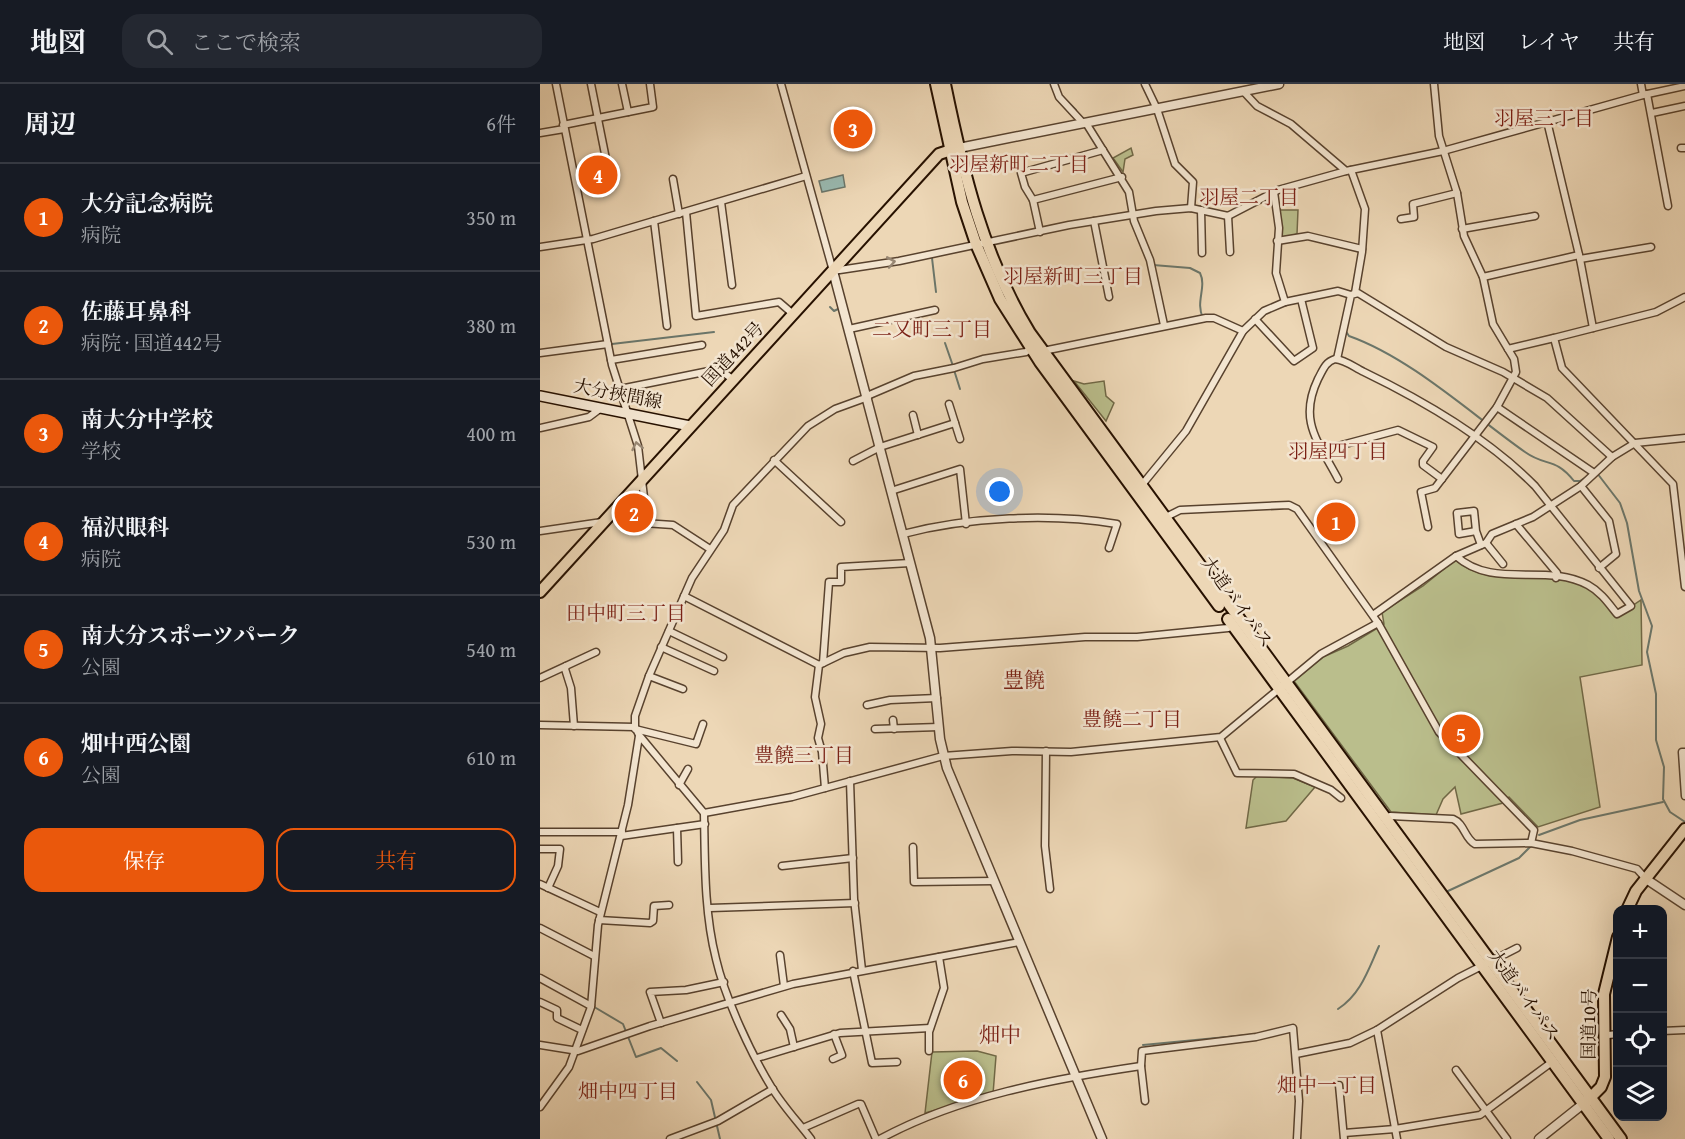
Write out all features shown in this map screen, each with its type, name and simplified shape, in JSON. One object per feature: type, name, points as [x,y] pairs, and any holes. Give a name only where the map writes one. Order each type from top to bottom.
[{"type":"highway","name":"大道バイパス","points":[[936,84],[954,149]]},
{"type":"highway","name":"大道バイパス","points":[[945,84],[962,201],[1034,346],[1590,1102]]},
{"type":"highway","name":"国道442号","points":[[540,592],[939,154],[954,149]]},
{"type":"highway","name":"大道バイパス","points":[[1282,686],[1385,820],[1486,963],[1552,1062],[1590,1102]]},
{"type":"highway","points":[[1630,905],[1646,879],[1683,831]]},
{"type":"highway","points":[[1635,905],[1646,879]]},
{"type":"highway","name":"国道10号","points":[[1590,1102],[1605,1077],[1604,994],[1613,954]]},
{"type":"highway","name":"国道10号","points":[[1590,1102],[1606,1089],[1609,1080],[1613,1034],[1610,995],[1613,980]]},
{"type":"highway","points":[[1590,1102],[1609,1139]]},
{"type":"highway","points":[[1590,1102],[1621,1139]]},
{"type":"main road","name":"大分挾間線","points":[[540,396],[690,426]]},
{"type":"street","points":[[556,84],[611,360],[638,446],[647,523]]},
{"type":"street","points":[[591,84],[607,164]]},
{"type":"street","points":[[622,84],[628,112]]},
{"type":"street","points":[[540,134],[599,117],[654,107],[650,84]]},
{"type":"street","points":[[781,84],[868,396],[933,648],[943,756],[1102,1139]]},
{"type":"street","points":[[1054,84],[1062,101],[1085,123],[1122,177],[1129,192],[1133,214],[1150,260],[1164,325]]},
{"type":"street","points":[[1145,84],[1157,109],[1175,164],[1193,182],[1191,208]]},
{"type":"street","points":[[954,149],[1157,109],[1238,89],[1279,84]]},
{"type":"street","points":[[1428,527],[1420,492],[1435,488],[1475,438],[1514,379],[1516,367],[1490,316],[1483,277],[1462,229],[1456,194],[1443,151],[1434,84]]},
{"type":"street","points":[[1641,84],[1652,113],[1668,206]]},
{"type":"street","points":[[833,271],[899,261],[1133,214],[1191,208],[1228,216],[1274,192],[1348,171],[1443,151],[1547,121],[1685,86]]},
{"type":"street","points":[[1238,89],[1257,106],[1291,124],[1348,171],[1365,209],[1362,249],[1337,359]]},
{"type":"street","points":[[1652,113],[1685,106]]},
{"type":"street","points":[[1547,121],[1580,257],[1593,328]]},
{"type":"street","points":[[1040,232],[1033,200],[1025,187],[1022,173],[1103,150]]},
{"type":"street","points":[[540,247],[586,240],[806,176]]},
{"type":"street","points":[[1033,200],[1122,177]]},
{"type":"street","points":[[673,179],[682,213],[696,316],[779,302],[793,314]]},
{"type":"street","points":[[1274,192],[1279,228],[1276,273],[1285,302]]},
{"type":"street","points":[[1401,219],[1414,217],[1413,204],[1456,194]]},
{"type":"street","points":[[721,202],[732,285]]},
{"type":"street","points":[[1201,210],[1202,253]]},
{"type":"street","points":[[1228,216],[1230,252]]},
{"type":"street","points":[[1462,229],[1535,216]]},
{"type":"street","points":[[654,221],[667,326]]},
{"type":"street","points":[[1094,221],[1109,297]]},
{"type":"street","points":[[1277,241],[1308,236],[1362,249]]},
{"type":"street","points":[[1483,277],[1580,257],[1651,247]]},
{"type":"street","points":[[1140,490],[1186,431],[1243,331],[1274,305],[1338,291],[1353,294],[1446,347],[1514,379],[1551,400],[1612,457]]},
{"type":"street","points":[[1508,349],[1656,312],[1685,297]]},
{"type":"street","points":[[1255,319],[1294,361],[1313,348],[1301,299]]},
{"type":"street","points":[[849,329],[935,310]]},
{"type":"street","points":[[1042,357],[1164,325],[1214,318],[1243,331]]},
{"type":"street","points":[[1554,338],[1562,368],[1673,484],[1683,546],[1685,587]]},
{"type":"street","points":[[540,353],[608,344]]},
{"type":"street","points":[[611,360],[702,345]]},
{"type":"street","points":[[540,1107],[562,1079],[576,1051],[591,1006],[598,920],[621,834],[636,731],[636,711],[684,596],[710,549],[724,530],[733,505],[812,423],[842,406],[914,376],[954,368],[983,359],[1026,352],[1034,346]]},
{"type":"street","points":[[1338,479],[1312,429],[1308,405],[1326,364],[1337,359],[1391,384],[1475,438],[1528,479],[1630,606],[1617,614],[1600,593],[1588,585],[1556,578],[1485,573],[1467,566],[1456,556]]},
{"type":"street","points":[[620,389],[719,369],[732,379]]},
{"type":"street","points":[[949,404],[960,439]]},
{"type":"street","points":[[1497,406],[1594,473]]},
{"type":"street","points":[[540,428],[592,416],[601,407]]},
{"type":"street","points":[[913,414],[918,435]]},
{"type":"street","points":[[853,461],[880,447],[955,423]]},
{"type":"street","points":[[1323,450],[1398,430],[1433,447],[1422,461],[1423,465],[1442,479]]},
{"type":"street","points":[[1373,615],[1456,556],[1484,544],[1492,534],[1533,517],[1581,486],[1612,457],[1635,443],[1685,438]]},
{"type":"street","points":[[774,460],[841,522]]},
{"type":"street","points":[[891,491],[960,469],[966,524]]},
{"type":"street","points":[[1581,486],[1610,521],[1617,554],[1599,568]]},
{"type":"street","points":[[1161,520],[1180,510],[1289,505],[1303,515],[1373,615],[1439,732],[1534,830],[1531,843]]},
{"type":"street","points":[[1476,531],[1459,534],[1457,513],[1474,511],[1476,531],[1484,544],[1503,564]]},
{"type":"street","points":[[615,512],[626,521],[677,526],[710,549]]},
{"type":"street","points":[[903,534],[928,528],[966,524],[1063,518],[1117,524],[1109,548]]},
{"type":"street","points":[[540,531],[606,522]]},
{"type":"street","points":[[1516,524],[1557,573],[1556,578]]},
{"type":"street","points":[[825,788],[822,752],[818,738],[821,724],[815,697],[821,664],[829,582],[841,582],[841,567],[910,563]]},
{"type":"street","points":[[684,596],[821,664]]},
{"type":"street","points":[[821,664],[844,653],[864,648],[933,648],[1085,637],[1137,637],[1228,628],[1236,623]]},
{"type":"street","points":[[704,813],[825,788],[943,756],[985,751],[1088,751],[1220,738],[1321,654],[1378,623]]},
{"type":"street","points":[[669,631],[723,657]]},
{"type":"street","points":[[661,647],[714,671]]},
{"type":"street","points":[[540,678],[596,652]]},
{"type":"street","points":[[566,666],[571,688],[574,726]]},
{"type":"street","points":[[649,676],[683,689]]},
{"type":"street","points":[[867,705],[882,704],[890,700],[937,698]]},
{"type":"street","points":[[893,720],[894,729]]},
{"type":"street","points":[[540,725],[636,731],[696,744],[703,724]]},
{"type":"street","points":[[875,729],[939,727]]},
{"type":"street","points":[[636,731],[704,813],[704,869],[715,957],[732,1003],[773,1089],[811,1139]]},
{"type":"street","points":[[1220,738],[1237,773],[1294,774],[1331,790],[1341,798]]},
{"type":"street","points":[[1046,752],[1045,846],[1050,890]]},
{"type":"street","points":[[1685,752],[1683,752],[1682,782],[1685,796]]},
{"type":"street","points":[[679,784],[688,769]]},
{"type":"street","points":[[850,781],[855,903],[862,970]]},
{"type":"street","points":[[1385,820],[1390,816],[1454,819],[1459,822],[1468,840],[1475,844],[1531,843],[1572,851],[1637,869],[1646,879],[1685,904]]},
{"type":"street","points":[[540,832],[621,834],[705,824]]},
{"type":"street","points":[[677,828],[678,862]]},
{"type":"street","points":[[913,847],[914,882],[994,881]]},
{"type":"street","points":[[540,849],[560,849],[558,866],[549,888]]},
{"type":"street","points":[[782,866],[853,858]]},
{"type":"street","points":[[540,884],[600,912]]},
{"type":"street","points":[[710,909],[855,903]]},
{"type":"street","points":[[598,920],[650,923],[653,921],[654,906],[669,905]]},
{"type":"street","points":[[540,928],[594,956]]},
{"type":"street","points":[[540,1045],[576,1051],[784,986],[853,971],[1019,942]]},
{"type":"street","points":[[1296,1054],[1350,1043],[1377,1030],[1486,963],[1517,948]]},
{"type":"street","points":[[780,955],[784,986]]},
{"type":"street","points":[[929,1052],[930,1028],[944,988],[939,957]]},
{"type":"street","points":[[853,971],[872,1063],[897,1062]]},
{"type":"street","points":[[540,978],[591,1006]]},
{"type":"street","points":[[661,1023],[650,992],[686,990],[724,982]]},
{"type":"street","points":[[540,1002],[557,1010],[557,1018],[582,1030]]},
{"type":"street","points":[[782,1015],[790,1029],[794,1047]]},
{"type":"street","points":[[757,1058],[834,1034],[865,1030],[930,1028]]},
{"type":"street","points":[[1145,1101],[1141,1066],[1142,1051],[1256,1038],[1293,1028],[1296,1054],[1297,1139]]},
{"type":"street","points":[[1377,1030],[1397,1139]]},
{"type":"street","points":[[1667,1031],[1685,1030]]},
{"type":"street","points":[[833,1059],[842,1055],[834,1034]]},
{"type":"street","points":[[1339,1085],[1344,1136],[1486,1113],[1552,1062]]},
{"type":"street","points":[[803,1128],[861,1104],[878,1139],[930,1115],[1075,1075],[1141,1066]]},
{"type":"street","points":[[1456,1070],[1507,1139]]},
{"type":"street","points":[[670,1139],[718,1121],[773,1089]]},
{"type":"street","points":[[1539,1139],[1590,1102]]},
{"type":"green space","points":[[1131,148],[1133,155],[1125,159],[1123,172],[1113,158]]},
{"type":"green space","points":[[1280,210],[1298,210],[1297,234],[1279,239]]},
{"type":"green space","points":[[1074,381],[1084,384],[1104,381],[1106,396],[1114,403],[1106,421]]},
{"type":"green space","points":[[1455,560],[1486,575],[1571,580],[1596,592],[1617,616],[1641,600],[1642,665],[1580,677],[1600,807],[1538,827],[1509,797],[1503,803],[1461,814],[1455,787],[1443,799],[1436,815],[1391,812],[1294,681],[1323,657],[1348,646],[1384,624],[1382,612],[1423,586]]},
{"type":"green space","points":[[1257,776],[1293,778],[1315,787],[1286,821],[1246,828],[1253,780]]},
{"type":"green space","points":[[977,1051],[996,1056],[993,1094],[925,1113],[932,1052]]},
{"type":"water","points":[[843,175],[845,187],[822,192],[819,181]]},
{"type":"waterway","points":[[1067,101],[1076,110]]},
{"type":"waterway","points":[[1141,246],[1148,262]]},
{"type":"waterway","points":[[932,258],[936,292]]},
{"type":"waterway","points":[[1153,265],[1190,268],[1200,273],[1202,278],[1200,306],[1203,318]]},
{"type":"waterway","points":[[830,307],[834,311],[838,309]]},
{"type":"waterway","points":[[1345,330],[1349,336],[1418,372],[1532,457],[1556,465],[1574,481],[1580,481],[1591,474]]},
{"type":"waterway","points":[[612,344],[714,332]]},
{"type":"waterway","points":[[945,343],[953,366]]},
{"type":"waterway","points":[[954,370],[960,389]]},
{"type":"waterway","points":[[1597,473],[1620,503],[1627,523],[1639,591],[1652,626],[1647,652],[1656,694],[1656,740],[1664,767],[1663,799],[1670,812],[1685,822]]},
{"type":"waterway","points":[[1539,835],[1580,820],[1663,802]]},
{"type":"waterway","points":[[1448,891],[1519,858],[1531,846]]},
{"type":"waterway","points":[[1338,1009],[1358,989],[1379,946]]},
{"type":"waterway","points":[[596,1008],[623,1024],[636,1057],[661,1048],[677,1061]]},
{"type":"waterway","points":[[1143,1045],[1258,1034]]},
{"type":"waterway","points":[[697,1082],[711,1100],[720,1139]]},
{"type":"place","name":"南大分中学校","points":[[853,129]]},
{"type":"place","name":"福沢眼科","points":[[598,175]]},
{"type":"place","name":"佐藤耳鼻科","points":[[634,513]]},
{"type":"place","name":"大分記念病院","points":[[1336,522]]},
{"type":"place","name":"南大分スポーツパーク","points":[[1461,734]]},
{"type":"place","name":"畑中西公園","points":[[963,1080]]},
{"type":"district","name":"羽屋三丁目","points":[[1544,118]]},
{"type":"district","name":"羽屋新町二丁目","points":[[1019,164]]},
{"type":"district","name":"羽屋二丁目","points":[[1249,197]]},
{"type":"district","name":"羽屋新町三丁目","points":[[1073,276]]},
{"type":"district","name":"二又町三丁目","points":[[932,329]]},
{"type":"district","name":"羽屋四丁目","points":[[1338,451]]},
{"type":"district","name":"田中町三丁目","points":[[626,613]]},
{"type":"district","name":"豊饒","points":[[1024,680]]},
{"type":"district","name":"豊饒二丁目","points":[[1132,719]]},
{"type":"district","name":"豊饒三丁目","points":[[804,755]]},
{"type":"district","name":"畑中","points":[[1000,1035]]},
{"type":"district","name":"畑中一丁目","points":[[1327,1085]]},
{"type":"district","name":"畑中四丁目","points":[[628,1091]]}]
